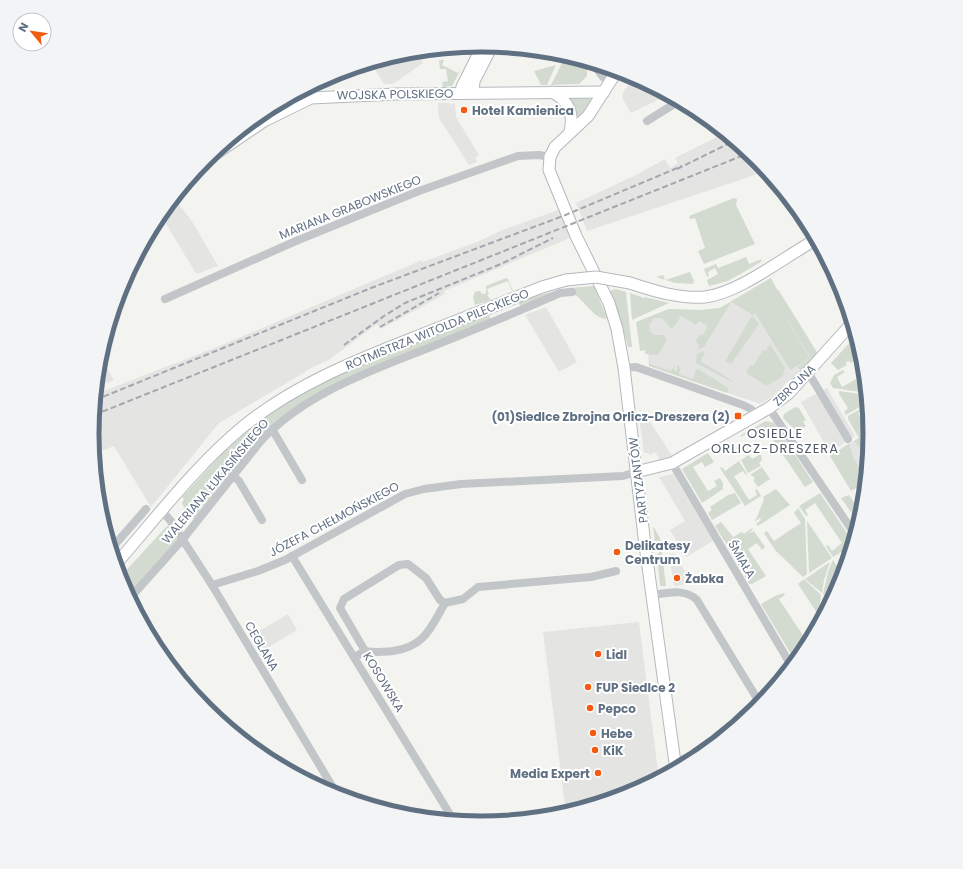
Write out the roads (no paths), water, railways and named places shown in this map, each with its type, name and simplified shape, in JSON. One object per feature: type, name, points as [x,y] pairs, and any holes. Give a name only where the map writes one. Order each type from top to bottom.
[{"type":"main road","points":[[461,93],[462,87],[479,52]]},
{"type":"main road","points":[[473,93],[474,81],[489,52]]},
{"type":"main road","points":[[550,157],[555,148],[588,116],[614,76]]},
{"type":"main road","points":[[552,92],[560,97],[568,106],[572,114],[570,132]]},
{"type":"main road","name":"WOJSKA POLSKIEGO","points":[[300,98],[461,93],[604,92]]},
{"type":"main road","name":"WOJSKA POLSKIEGO","points":[[248,132],[288,104]]},
{"type":"main road","name":"PARTYZANTÓW","points":[[550,157],[582,233],[590,261],[614,318],[624,368],[652,595],[676,764]]},
{"type":"main road","name":"ROTMISTRZA WITOLDA PILECKIEGO","points":[[120,559],[199,469],[231,437],[261,413],[304,386],[356,360],[542,286],[566,280],[596,277],[630,283],[672,295],[704,297],[715,295],[742,284],[812,241]]},
{"type":"main road","name":"ZBROJNA","points":[[636,472],[672,462],[769,408],[789,393],[848,326]]},
{"type":"street","points":[[598,70],[603,77],[610,82]]},
{"type":"street","points":[[647,121],[674,104]]},
{"type":"street","name":"MARIANA GRABOWSKIEGO","points":[[165,299],[296,241],[419,191],[518,156],[539,155],[550,157]]},
{"type":"street","name":"WALERIANA ŁUKASIŃSKIEGO","points":[[134,594],[183,539],[272,429],[290,415],[349,380],[560,293],[572,292]]},
{"type":"street","points":[[624,368],[636,368],[743,405],[751,410],[755,416]]},
{"type":"street","points":[[808,372],[848,439]]},
{"type":"street","points":[[769,408],[852,530]]},
{"type":"street","points":[[272,429],[302,480]]},
{"type":"street","name":"ŚMIAŁA","points":[[672,462],[789,662]]},
{"type":"street","name":"JÓZEFA CHEŁMOŃSKIEGO","points":[[212,585],[258,571],[292,556],[393,499],[424,489],[461,484],[623,476],[636,472]]},
{"type":"street","points":[[233,476],[239,481],[262,520]]},
{"type":"street","points":[[115,544],[146,508]]},
{"type":"street","name":"CEGLANA","points":[[162,511],[183,539],[212,585],[333,787]]},
{"type":"street","name":"KOSOWSKA","points":[[292,556],[451,816]]},
{"type":"street","points":[[365,651],[340,608],[341,602],[399,565],[408,564],[418,571],[426,578],[440,600],[446,603],[463,599],[478,588],[590,577],[616,571]]},
{"type":"street","points":[[652,595],[685,593],[692,595],[697,600],[757,699]]},
{"type":"street","points":[[355,657],[365,651],[376,653],[407,649],[414,646],[425,637],[446,603]]},
{"type":"railway","points":[[677,169],[729,143]]},
{"type":"railway","points":[[100,413],[743,155]]},
{"type":"railway","points":[[101,398],[371,288],[563,216],[682,166]]},
{"type":"railway","points":[[344,345],[384,316],[405,303],[501,264],[553,238]]},
{"type":"railway","points":[[380,327],[439,293]]},
{"type":"place","name":"Hotel Kamienica","points":[[464,110]]},
{"type":"place","name":"(01)Siedlce Zbrojna Orlicz-Dreszera (2)","points":[[738,416]]},
{"type":"place","name":"Delikatesy Centrum","points":[[617,552]]},
{"type":"place","name":"Żabka","points":[[677,578]]},
{"type":"place","name":"Lidl","points":[[598,654]]},
{"type":"place","name":"FUP Siedlce 2","points":[[588,687]]},
{"type":"place","name":"Pepco","points":[[590,708]]},
{"type":"place","name":"Hebe","points":[[593,733]]},
{"type":"place","name":"KiK","points":[[595,750]]},
{"type":"place","name":"Media Expert","points":[[598,773]]},
{"type":"district","name":"OSIEDLE ORLICZ-DRESZERA","points":[[775,440]]}]
